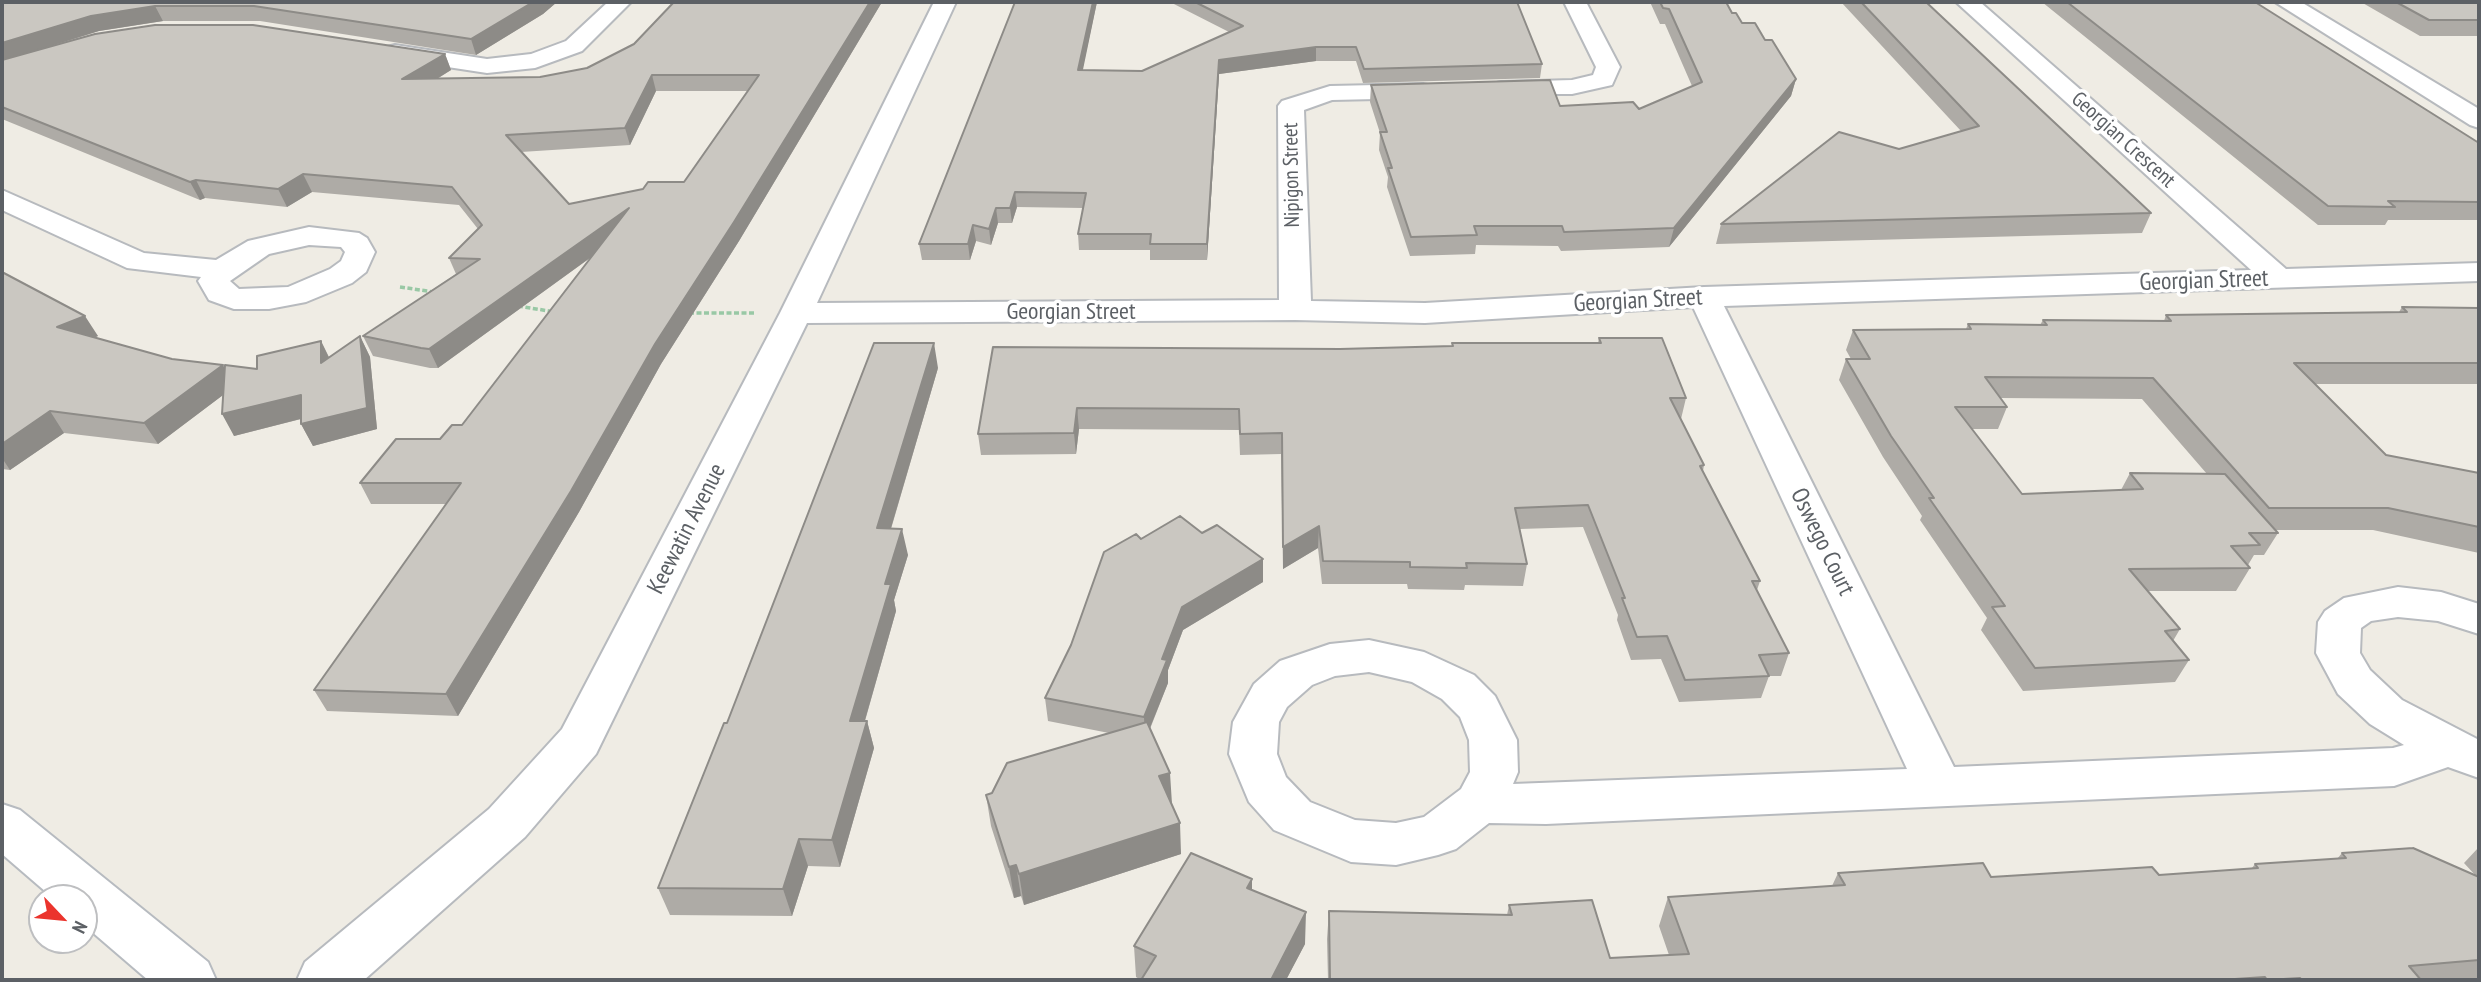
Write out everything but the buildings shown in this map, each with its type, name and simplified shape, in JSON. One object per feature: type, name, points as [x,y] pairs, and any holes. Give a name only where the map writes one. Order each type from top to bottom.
[{"type":"street","points":[[367,48],[487,66],[535,61],[574,46],[620,2]]},
{"type":"street","name":"Keewatin Avenue","points":[[325,980],[507,823],[579,741],[796,313],[946,2]]},
{"type":"street","points":[[1478,89],[1572,87],[1603,80],[1608,67],[1575,2]]},
{"type":"street","name":"Georgian Crescent","points":[[1967,2],[2279,279]]},
{"type":"street","points":[[2286,2],[2479,120]]},
{"type":"street","name":"Nipigon Street","points":[[1295,310],[1290,106],[1330,93],[1451,90]]},
{"type":"street","points":[[2,199],[138,262],[221,270]]},
{"type":"street","name":"Georgian Street","points":[[796,313],[1295,310],[1425,313],[1704,298],[2479,272]]},
{"type":"street","name":"Oswego Court","points":[[1704,298],[1940,787]]},
{"type":"street","points":[[2464,753],[2386,712],[2354,682],[2338,653],[2340,622],[2359,608],[2398,602],[2441,607],[2479,619]]},
{"type":"street","points":[[1479,803],[1494,772],[1493,740],[1479,708],[1458,687],[1424,668],[1369,656],[1330,660],[1296,673],[1270,696],[1256,722],[1253,754],[1266,788],[1292,816],[1351,842],[1396,844],[1438,834],[1479,803],[1546,804],[2394,767],[2464,753]]},
{"type":"street","points":[[2,824],[188,980]]},
{"type":"path","points":[[400,286],[437,293]]},
{"type":"path","points":[[513,305],[564,313]]},
{"type":"path","points":[[682,313],[758,313]]}]
